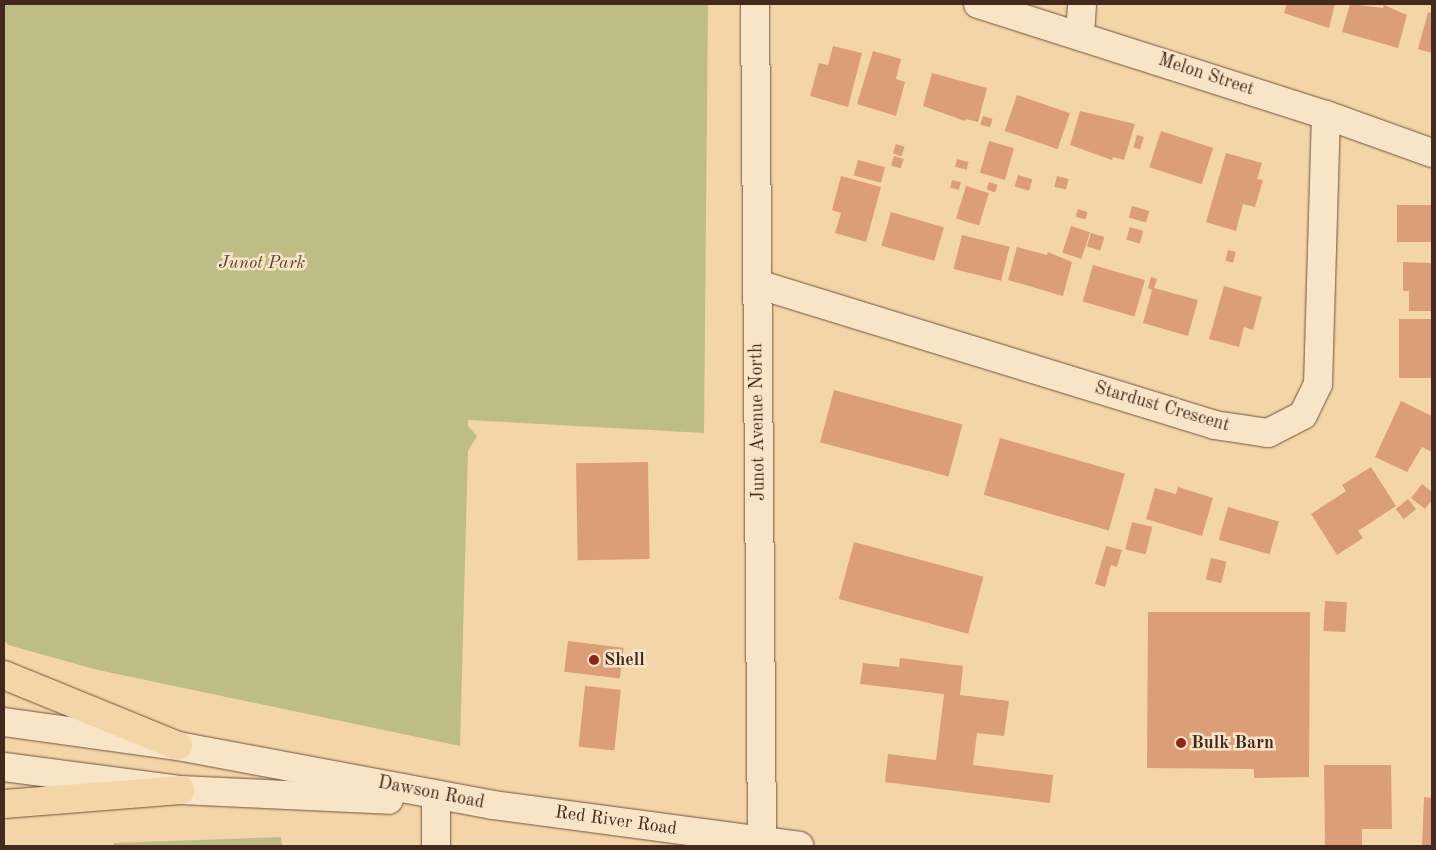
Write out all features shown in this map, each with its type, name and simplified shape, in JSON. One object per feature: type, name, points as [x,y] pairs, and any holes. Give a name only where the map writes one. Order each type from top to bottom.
[{"type":"highway","points":[[4,675],[178,746]]},
{"type":"highway","points":[[4,804],[180,790]]},
{"type":"main road","name":"Junot Avenue North","points":[[754,4],[762,844]]},
{"type":"main road","name":"Melon Street","points":[[978,4],[1080,34],[1326,115],[1432,153]]},
{"type":"main road","points":[[1080,34],[1082,4]]},
{"type":"main road","name":"Stardust Crescent","points":[[757,284],[1214,425],[1268,433],[1303,415],[1318,384],[1326,115]]},
{"type":"main road","name":"Dawson Road","points":[[4,722],[178,746],[493,804]]},
{"type":"main road","name":"Dawson Road","points":[[4,767],[180,790],[493,804]]},
{"type":"main road","points":[[436,802],[436,846]]},
{"type":"main road","name":"Red River Road","points":[[493,804],[762,844],[799,846]]},
{"type":"green space","name":"Junot Park","points":[[4,4],[708,4],[704,433],[468,420],[468,426],[477,436],[468,451],[460,746],[98,670],[8,645],[4,640]]},
{"type":"green space","points":[[281,837],[282,846],[115,846],[113,843]]},
{"type":"building","points":[[1287,4],[1335,4],[1329,28],[1284,13]]},
{"type":"building","points":[[1350,4],[1383,8],[1384,5],[1407,15],[1398,48],[1342,32]]},
{"type":"building","points":[[1428,12],[1432,13],[1432,53],[1418,49]]},
{"type":"building","points":[[833,46],[862,53],[848,107],[810,96],[819,63],[828,65]]},
{"type":"building","points":[[873,51],[901,59],[896,79],[905,82],[896,116],[857,104]]},
{"type":"building","points":[[932,73],[987,88],[978,122],[966,119],[965,121],[923,106]]},
{"type":"building","points":[[1017,95],[1070,113],[1058,149],[1005,131]]},
{"type":"building","points":[[1080,111],[1135,124],[1124,160],[1113,157],[1112,160],[1070,145]]},
{"type":"building","points":[[983,116],[993,119],[990,128],[980,125]]},
{"type":"building","points":[[1161,131],[1213,148],[1202,184],[1149,167]]},
{"type":"building","points":[[1137,135],[1144,137],[1140,149],[1133,147]]},
{"type":"building","points":[[989,141],[1014,148],[1005,180],[980,173]]},
{"type":"building","points":[[896,144],[905,147],[901,156],[893,154]]},
{"type":"building","points":[[1226,153],[1262,163],[1257,179],[1263,180],[1255,207],[1243,204],[1236,231],[1206,222]]},
{"type":"building","points":[[894,156],[904,159],[901,168],[891,166]]},
{"type":"building","points":[[957,159],[969,162],[967,170],[955,167]]},
{"type":"building","points":[[858,160],[885,167],[881,183],[854,175]]},
{"type":"building","points":[[1018,175],[1032,179],[1029,191],[1015,187]]},
{"type":"building","points":[[841,176],[881,187],[866,242],[835,233],[841,213],[832,210]]},
{"type":"building","points":[[1057,176],[1069,179],[1066,190],[1054,187]]},
{"type":"building","points":[[952,180],[961,182],[959,190],[950,188]]},
{"type":"building","points":[[989,182],[998,185],[995,192],[987,190]]},
{"type":"building","points":[[966,186],[989,193],[979,226],[956,219]]},
{"type":"building","points":[[1397,205],[1432,205],[1432,242],[1397,242]]},
{"type":"building","points":[[1132,206],[1149,211],[1146,222],[1129,218]]},
{"type":"building","points":[[1078,209],[1088,212],[1085,220],[1076,217]]},
{"type":"building","points":[[891,212],[944,227],[934,261],[881,246]]},
{"type":"building","points":[[1071,226],[1090,232],[1081,259],[1062,253]]},
{"type":"building","points":[[1130,227],[1143,231],[1140,244],[1126,239]]},
{"type":"building","points":[[1091,233],[1104,237],[1100,250],[1087,246]]},
{"type":"building","points":[[962,235],[1010,247],[1001,281],[954,269]]},
{"type":"building","points":[[1017,247],[1047,255],[1048,252],[1072,262],[1063,296],[1008,280]]},
{"type":"building","points":[[1228,250],[1236,252],[1233,263],[1225,261]]},
{"type":"building","points":[[1403,262],[1432,263],[1432,311],[1409,311],[1409,291],[1403,291]]},
{"type":"building","points":[[1093,265],[1145,280],[1134,316],[1083,302]]},
{"type":"building","points":[[1151,277],[1157,279],[1154,288],[1198,300],[1188,336],[1143,323],[1152,290],[1148,288]]},
{"type":"building","points":[[1224,286],[1262,297],[1253,330],[1244,327],[1239,347],[1209,339]]},
{"type":"building","points":[[1399,319],[1432,319],[1432,378],[1399,378]]},
{"type":"building","points":[[834,390],[962,424],[948,477],[820,442]]},
{"type":"building","points":[[1401,401],[1432,416],[1432,452],[1422,447],[1407,472],[1375,457]]},
{"type":"building","points":[[1000,438],[1125,474],[1109,531],[984,495]]},
{"type":"building","points":[[648,462],[650,559],[578,560],[576,463]]},
{"type":"building","points":[[1371,467],[1396,506],[1358,531],[1363,538],[1337,555],[1311,514],[1346,491],[1342,485]]},
{"type":"building","points":[[1422,484],[1432,492],[1432,500],[1425,509],[1411,498]]},
{"type":"building","points":[[1178,487],[1213,498],[1202,536],[1146,519],[1155,488],[1176,494]]},
{"type":"building","points":[[1408,499],[1416,509],[1404,519],[1396,509]]},
{"type":"building","points":[[1228,507],[1279,522],[1270,554],[1219,540]]},
{"type":"building","points":[[1132,522],[1152,527],[1146,554],[1125,549]]},
{"type":"building","points":[[854,542],[983,577],[968,634],[839,599]]},
{"type":"building","points":[[1106,546],[1122,550],[1117,567],[1111,565],[1105,587],[1095,584]]},
{"type":"building","points":[[1211,558],[1227,562],[1221,583],[1206,579]]},
{"type":"building","points":[[1325,601],[1347,602],[1345,632],[1323,631]]},
{"type":"building","points":[[1148,612],[1310,612],[1309,777],[1254,778],[1254,769],[1147,768]]},
{"type":"building","name":"Shell","points":[[568,641],[624,648],[620,679],[564,672]]},
{"type":"building","points":[[900,658],[963,666],[960,695],[1009,701],[1004,736],[977,733],[973,765],[1053,775],[1050,803],[885,782],[888,754],[936,760],[944,694],[860,684],[863,663],[899,667]]},
{"type":"building","points":[[585,686],[621,690],[614,750],[579,747]]},
{"type":"building","points":[[1324,765],[1391,765],[1392,829],[1362,829],[1362,846],[1325,846]]},
{"type":"building","points":[[1424,797],[1432,798],[1432,846],[1422,846]]},
{"type":"place","name":"Shell","points":[[594,660]]},
{"type":"place","name":"Bulk Barn","points":[[1181,743]]}]
